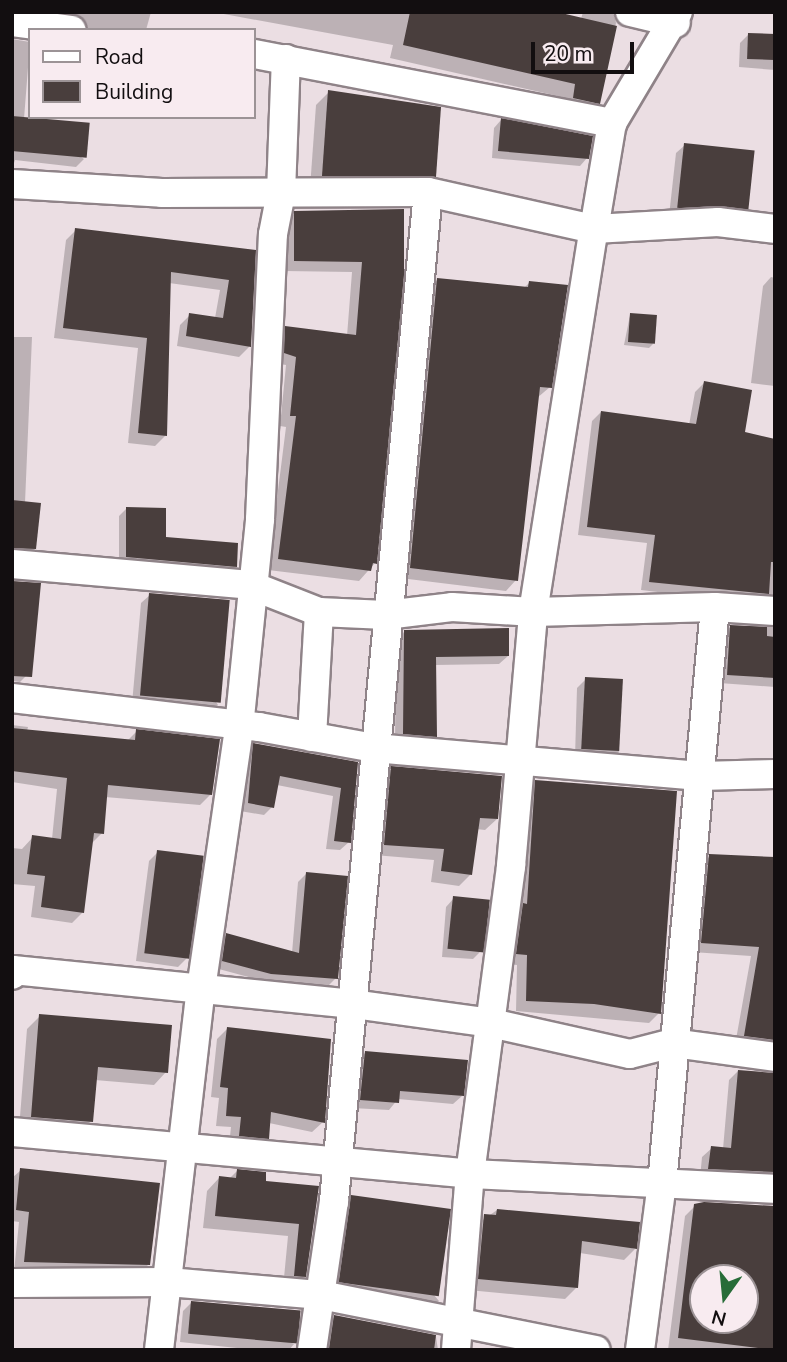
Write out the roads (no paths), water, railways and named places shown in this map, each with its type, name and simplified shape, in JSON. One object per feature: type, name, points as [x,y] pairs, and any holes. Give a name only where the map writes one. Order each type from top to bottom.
[{"type":"street","points":[[458,1337],[470,1174],[491,1023],[533,612],[594,229],[612,124],[677,17],[630,12]]},
{"type":"street","points":[[12,22],[56,28]]},
{"type":"street","points":[[256,54],[612,124]]},
{"type":"street","points":[[159,1350],[201,989],[239,727],[250,585],[261,519],[273,234],[281,193],[286,59]]},
{"type":"street","points":[[12,184],[162,193],[428,192],[594,229],[718,222],[775,229]]},
{"type":"street","points":[[312,1350],[338,1159],[386,615],[428,192]]},
{"type":"street","points":[[12,564],[250,585],[319,612],[386,615],[452,607],[533,612],[715,607],[775,611]]},
{"type":"street","points":[[640,1350],[662,1184],[715,607]]},
{"type":"street","points":[[312,737],[319,612]]},
{"type":"street","points":[[12,698],[312,737],[374,748],[701,776],[775,774]]},
{"type":"street","points":[[12,971],[353,1004],[491,1023],[630,1054],[673,1043],[775,1057]]},
{"type":"street","points":[[12,1132],[338,1159],[470,1174],[775,1189]]},
{"type":"street","points":[[12,1283],[168,1282],[321,1295],[458,1337],[589,1349]]}]
